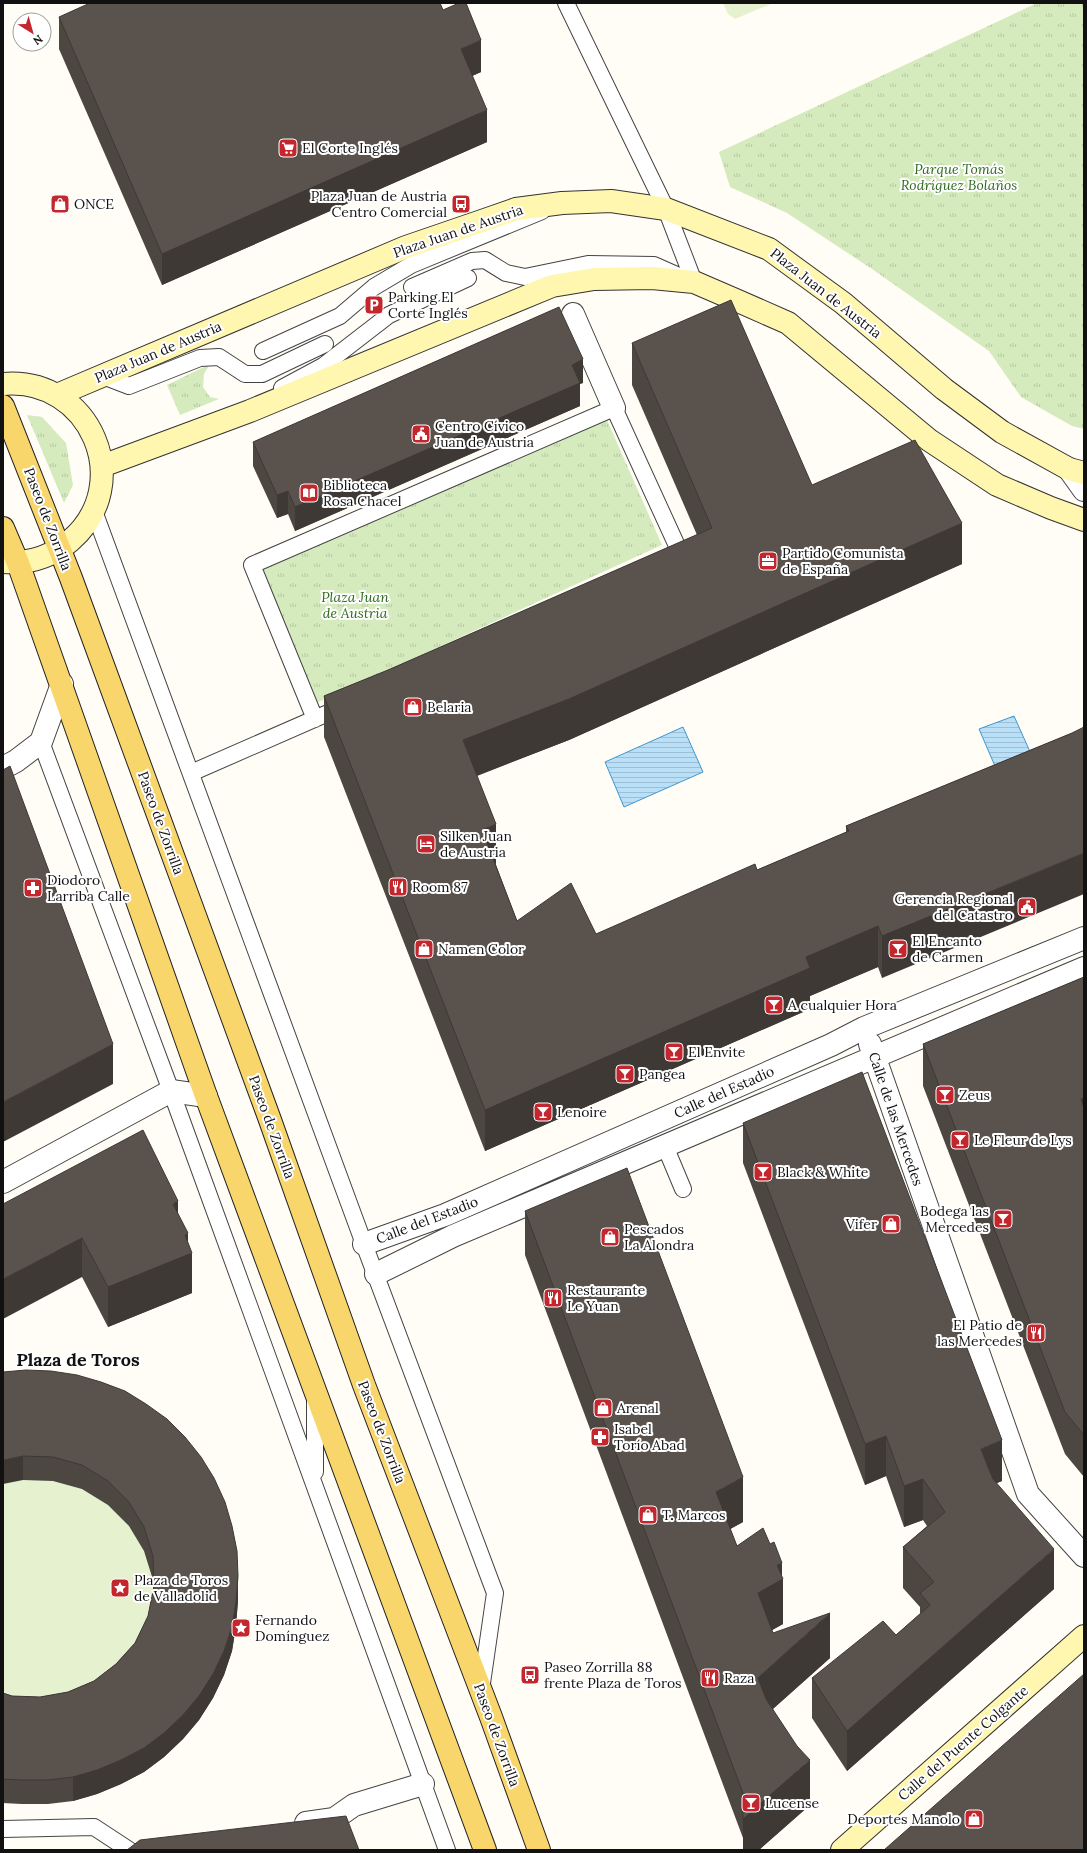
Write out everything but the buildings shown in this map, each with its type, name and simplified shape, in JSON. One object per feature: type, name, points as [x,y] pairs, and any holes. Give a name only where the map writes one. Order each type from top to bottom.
[{"type":"main road","name":"Plaza Juan de Austria","points":[[57,395],[406,247],[516,209],[562,203],[611,201],[666,209],[769,249],[843,303],[944,389],[1002,432],[1077,471]]},
{"type":"main road","points":[[102,466],[250,411],[552,286],[594,279],[652,278],[694,282],[788,323],[929,440],[997,485],[1084,520]]},
{"type":"main road","points":[[3,384],[27,385],[42,388],[57,395],[75,408],[92,432],[98,445],[102,466],[101,489],[94,511],[80,533],[60,549],[40,559],[11,562]]},
{"type":"main road","name":"Paseo de Zorrilla","points":[[3,406],[60,549],[267,1113],[362,1378],[481,1691],[539,1850]]},
{"type":"main road","points":[[3,528],[11,562],[62,684],[206,1096],[485,1850]]},
{"type":"main road","name":"Calle del Puente Colgante","points":[[842,1850],[1084,1636]]},
{"type":"street","points":[[573,314],[614,408]]},
{"type":"street","name":"Plaza Juan de Austria","points":[[1077,471],[1084,490]]},
{"type":"street","points":[[3,768],[16,761],[41,742],[62,684]]},
{"type":"street","name":"Calle del Estadio","points":[[364,1244],[446,1214],[823,1048],[864,1028],[1084,938]]},
{"type":"street","name":"Calle del Estadio","points":[[376,1274],[453,1236],[1084,968]]},
{"type":"street","name":"Calle de las Mercedes","points":[[864,1028],[1028,1494],[1084,1556]]},
{"type":"street","points":[[3,1182],[171,1091],[206,1096]]},
{"type":"street","points":[[287,1826],[334,1819],[354,1805],[423,1784]]},
{"type":"lane","points":[[566,3],[666,209],[694,282]]},
{"type":"lane","points":[[263,351],[340,316],[374,287],[411,265],[562,203]]},
{"type":"lane","points":[[412,287],[472,261],[485,260],[506,273],[525,277],[588,264],[654,265],[694,282]]},
{"type":"lane","points":[[250,411],[286,386],[323,366],[390,315],[468,278]]},
{"type":"lane","points":[[103,376],[129,386],[200,358],[219,357],[245,374],[262,374],[324,344]]},
{"type":"lane","points":[[315,719],[252,565],[614,408],[682,559],[661,568]]},
{"type":"lane","points":[[94,511],[364,1244],[495,1593],[481,1691]]},
{"type":"lane","points":[[191,773],[358,700]]},
{"type":"lane","points":[[41,742],[315,1483],[447,1850]]},
{"type":"lane","points":[[665,1146],[683,1189]]},
{"type":"lane","points":[[315,1392],[315,1483]]},
{"type":"lane","points":[[3,1828],[94,1827],[135,1849]]},
{"type":"green space","points":[[723,3],[773,3],[735,19],[728,14]]},
{"type":"green space","name":"Parque Tomás Rodríguez Bolaños","points":[[1037,3],[1084,3],[1084,429],[1072,426],[1021,397],[989,351],[872,269],[787,213],[730,187],[719,152]]},
{"type":"green space","points":[[210,364],[204,374],[203,387],[210,397],[219,399],[180,415],[167,385]]},
{"type":"green space","points":[[27,415],[42,417],[66,443],[73,485],[64,503]]},
{"type":"green space","name":"Plaza Juan de Austria","points":[[607,420],[662,545],[314,704],[259,566]]},
{"type":"green space","name":"Plaza de Toros de Valladolid","points":[[3,1396],[236,1626],[228,1662],[218,1689],[171,1750],[158,1762],[135,1777],[103,1792],[87,1797],[38,1804],[3,1803]]},
{"type":"water","points":[[1014,716],[1036,765],[1001,780],[979,729]]},
{"type":"water","points":[[683,727],[703,772],[624,807],[605,762]]},
{"type":"place","name":"El Corte Inglés","points":[[288,148]]},
{"type":"place","name":"ONCE","points":[[60,204]]},
{"type":"place","name":"Plaza Juan de Austria Centro Comercial","points":[[461,204]]},
{"type":"place","name":"Parking El Corte Inglés","points":[[374,305]]},
{"type":"place","name":"Centro Cívico Juan de Austria","points":[[421,434]]},
{"type":"place","name":"Biblioteca Rosa Chacel","points":[[309,493]]},
{"type":"place","name":"Partido Comunista de España","points":[[768,561]]},
{"type":"place","name":"Belaria","points":[[413,707]]},
{"type":"place","name":"Silken Juan de Austria","points":[[426,844]]},
{"type":"place","name":"Room 87","points":[[398,887]]},
{"type":"place","name":"Diodoro Larriba Calle","points":[[33,888]]},
{"type":"place","name":"Gerencia Regional del Catastro","points":[[1027,907]]},
{"type":"place","name":"Namen Color","points":[[424,949]]},
{"type":"place","name":"El Encanto de Carmen","points":[[898,949]]},
{"type":"place","name":"A cualquier Hora","points":[[774,1005]]},
{"type":"place","name":"El Envite","points":[[674,1052]]},
{"type":"place","name":"Pangea","points":[[625,1074]]},
{"type":"place","name":"Zeus","points":[[945,1095]]},
{"type":"place","name":"Lenoire","points":[[543,1112]]},
{"type":"place","name":"Le Fleur de Lys","points":[[960,1140]]},
{"type":"place","name":"Black & White","points":[[763,1172]]},
{"type":"place","name":"Bodega las Mercedes","points":[[1003,1219]]},
{"type":"place","name":"Vifer","points":[[891,1224]]},
{"type":"place","name":"Pescados La Alondra","points":[[610,1237]]},
{"type":"place","name":"Restaurante Le Yuan","points":[[553,1298]]},
{"type":"place","name":"El Patio de las Mercedes","points":[[1036,1333]]},
{"type":"place","name":"Arenal","points":[[603,1408]]},
{"type":"place","name":"Isabel Torío Abad","points":[[600,1437]]},
{"type":"place","name":"T. Marcos","points":[[648,1515]]},
{"type":"place","name":"Plaza de Toros de Valladolid","points":[[120,1588]]},
{"type":"place","name":"Fernando Domínguez","points":[[241,1628]]},
{"type":"place","name":"Paseo Zorrilla 88 frente Plaza de Toros","points":[[530,1675]]},
{"type":"place","name":"Raza","points":[[710,1678]]},
{"type":"place","name":"Lucense","points":[[751,1803]]},
{"type":"place","name":"Deportes Manolo","points":[[974,1819]]},
{"type":"district","name":"Plaza de Toros","points":[[78,1360]]}]
